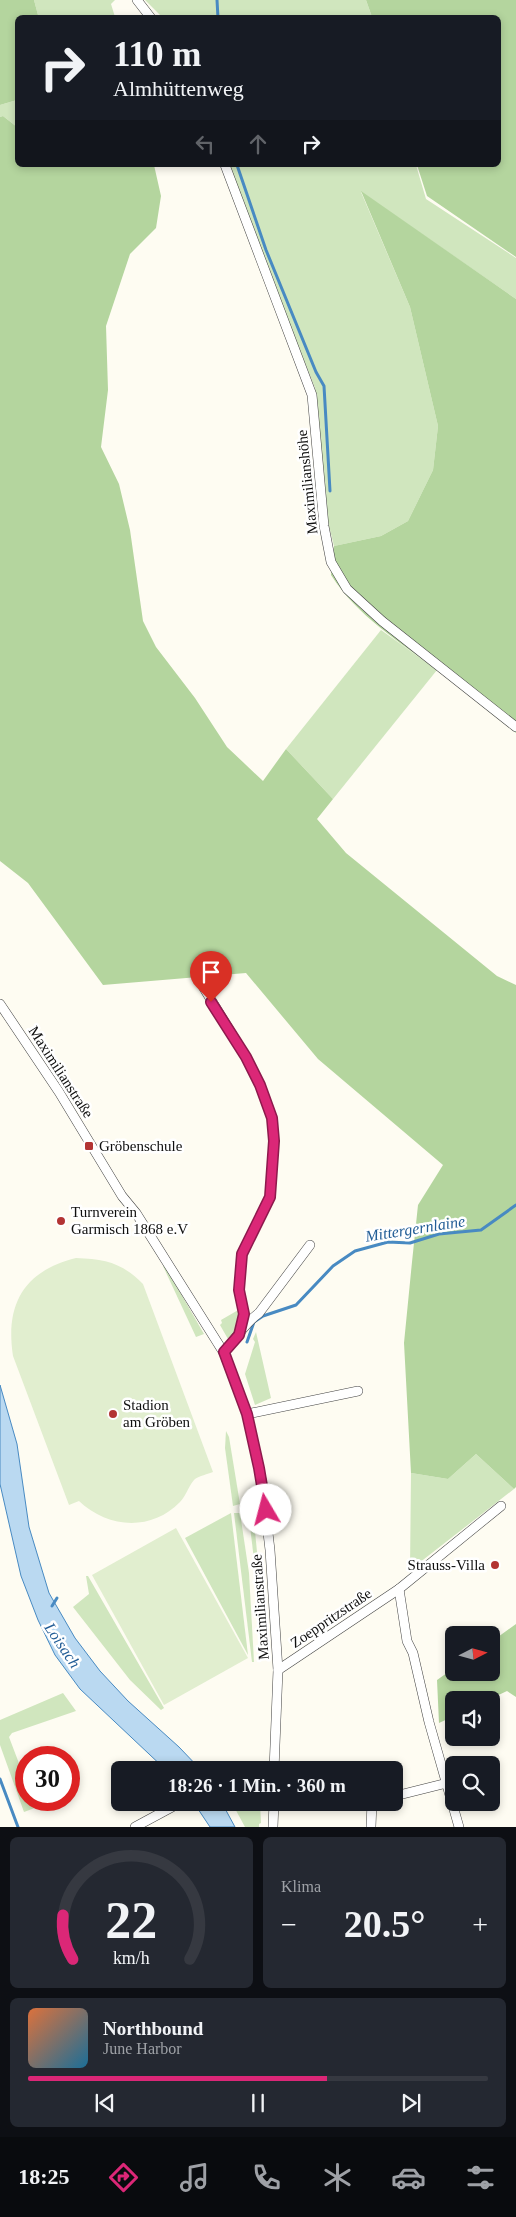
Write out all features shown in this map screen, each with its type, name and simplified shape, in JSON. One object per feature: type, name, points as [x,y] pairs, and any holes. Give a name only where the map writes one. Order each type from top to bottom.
[{"type":"street","points":[[136,0],[148,15]]},
{"type":"street","name":"Maximilianshöhe","points":[[226,167],[312,395],[324,526],[331,562],[346,589],[382,622],[516,727]]},
{"type":"street","points":[[202,985],[246,1057],[260,1085],[272,1118],[274,1141],[270,1197],[242,1254],[239,1290],[244,1314],[239,1335]]},
{"type":"street","name":"Maximilianstraße","points":[[0,1004],[41,1064],[122,1196],[136,1213],[224,1352],[247,1414],[265,1506],[278,1670],[274,1761]]},
{"type":"street","points":[[224,1352],[250,1320],[259,1313],[310,1245]]},
{"type":"street","points":[[247,1414],[358,1391]]},
{"type":"street","name":"Zoeppritzstraße","points":[[278,1670],[399,1589],[501,1506]]},
{"type":"street","points":[[399,1589],[407,1641],[413,1653],[429,1722],[445,1776]]},
{"type":"street","points":[[403,1794],[445,1784]]},
{"type":"street","points":[[134,1827],[164,1811]]},
{"type":"street","points":[[273,1827],[274,1811]]},
{"type":"street","points":[[371,1827],[372,1811]]},
{"type":"street","points":[[455,1811],[459,1827]]},
{"type":"green space","points":[[0,0],[34,0],[38,15],[15,15],[15,101],[0,105]]},
{"type":"green space","points":[[34,0],[115,0],[111,4],[114,15],[38,15]]},
{"type":"green space","points":[[145,0],[366,0],[371,15],[160,15]]},
{"type":"green space","points":[[366,0],[516,0],[516,257],[427,196],[418,167],[501,167],[501,15],[371,15]]},
{"type":"green space","points":[[15,101],[15,125],[3,116],[0,117],[0,105]]},
{"type":"green space","points":[[3,116],[15,125],[15,167],[154,167],[161,196],[156,228],[130,254],[106,326],[108,390],[101,447],[119,484],[130,530],[143,621],[156,647],[195,698],[227,747],[263,781],[286,749],[333,799],[317,819],[346,853],[497,976],[516,985],[516,1487],[514,1489],[476,1454],[448,1479],[411,1473],[404,1343],[412,1262],[418,1205],[443,1165],[318,1059],[246,973],[103,985],[28,883],[0,861],[0,117]]},
{"type":"green space","points":[[230,167],[417,167],[426,199],[516,258],[516,299],[361,192],[410,307],[438,426],[433,470],[408,521],[381,536],[334,546],[326,514],[315,388],[268,271]]},
{"type":"green space","points":[[361,191],[516,299],[516,733],[380,628],[354,604],[331,575],[334,546],[381,536],[408,521],[433,470],[438,426],[410,307]]},
{"type":"green space","points":[[381,630],[437,670],[333,799],[286,749]]},
{"type":"green space","name":"Stadion am Gröben","points":[[76,1258],[105,1261],[113,1264],[128,1271],[143,1284],[213,1472],[195,1479],[180,1502],[168,1512],[143,1522],[129,1523],[103,1517],[79,1501],[69,1505],[13,1356],[12,1321],[22,1292],[43,1271]]},
{"type":"green space","points":[[163,1266],[165,1266],[204,1334],[196,1337]]},
{"type":"green space","points":[[240,1309],[239,1328],[228,1339],[220,1325],[222,1323],[221,1320]]},
{"type":"green space","points":[[256,1332],[271,1398],[255,1405],[245,1374],[255,1342],[253,1339]]},
{"type":"green space","points":[[226,1431],[229,1437],[240,1504],[233,1506],[225,1448]]},
{"type":"green space","points":[[476,1454],[514,1489],[410,1570],[411,1473],[448,1479]]},
{"type":"green space","points":[[248,1510],[253,1510],[264,1626],[262,1626]]},
{"type":"green space","points":[[231,1513],[248,1655],[185,1538]]},
{"type":"green space","points":[[234,1513],[240,1513],[249,1573],[254,1662],[252,1662]]},
{"type":"green space","points":[[176,1528],[248,1658],[164,1705],[92,1575]]},
{"type":"green space","points":[[86,1576],[88,1576],[164,1708],[161,1710],[130,1680],[73,1607],[89,1594]]},
{"type":"green space","points":[[516,1624],[516,1697],[507,1691],[500,1694],[500,1691],[445,1691],[445,1720],[439,1723],[437,1680],[445,1674],[445,1681],[500,1681],[500,1636]]},
{"type":"green space","points":[[63,1693],[76,1711],[12,1733],[9,1737],[15,1753],[15,1787],[0,1745],[0,1720]]},
{"type":"green space","points":[[236,1811],[260,1811],[261,1823],[259,1827],[245,1827]]},
{"type":"water","name":"Loisach","points":[[0,1385],[17,1444],[29,1527],[49,1593],[75,1638],[100,1671],[128,1701],[192,1761],[156,1761],[80,1689],[55,1655],[38,1620],[21,1576],[0,1484]]},
{"type":"water","points":[[199,1811],[226,1811],[235,1827],[210,1827]]},
{"type":"waterway","points":[[217,0],[218,15]]},
{"type":"waterway","points":[[238,167],[266,250],[316,372],[324,386],[330,491]]},
{"type":"waterway","name":"Mittergernlaine","points":[[247,1342],[254,1322],[263,1316],[296,1305],[333,1266],[355,1251],[388,1242],[410,1243],[439,1234],[481,1230],[516,1205]]},
{"type":"waterway","name":"Mittergernlaine","points":[[52,1606],[57,1598]]},
{"type":"waterway","points":[[0,1779],[18,1827]]},
{"type":"place","name":"Gröbenschule","points":[[89,1146]]},
{"type":"place","name":"Turnverein Garmisch 1868 e.V","points":[[61,1221]]},
{"type":"place","name":"Stadion am Gröben","points":[[113,1414]]},
{"type":"place","name":"Strauss-Villa","points":[[495,1565]]},
{"type":"route","points":[[211,1002],[246,1057],[260,1085],[272,1118],[274,1141],[273,1184],[270,1197],[242,1254],[239,1290],[244,1314],[239,1335],[224,1352],[247,1414],[262,1482],[266,1510]]}]
